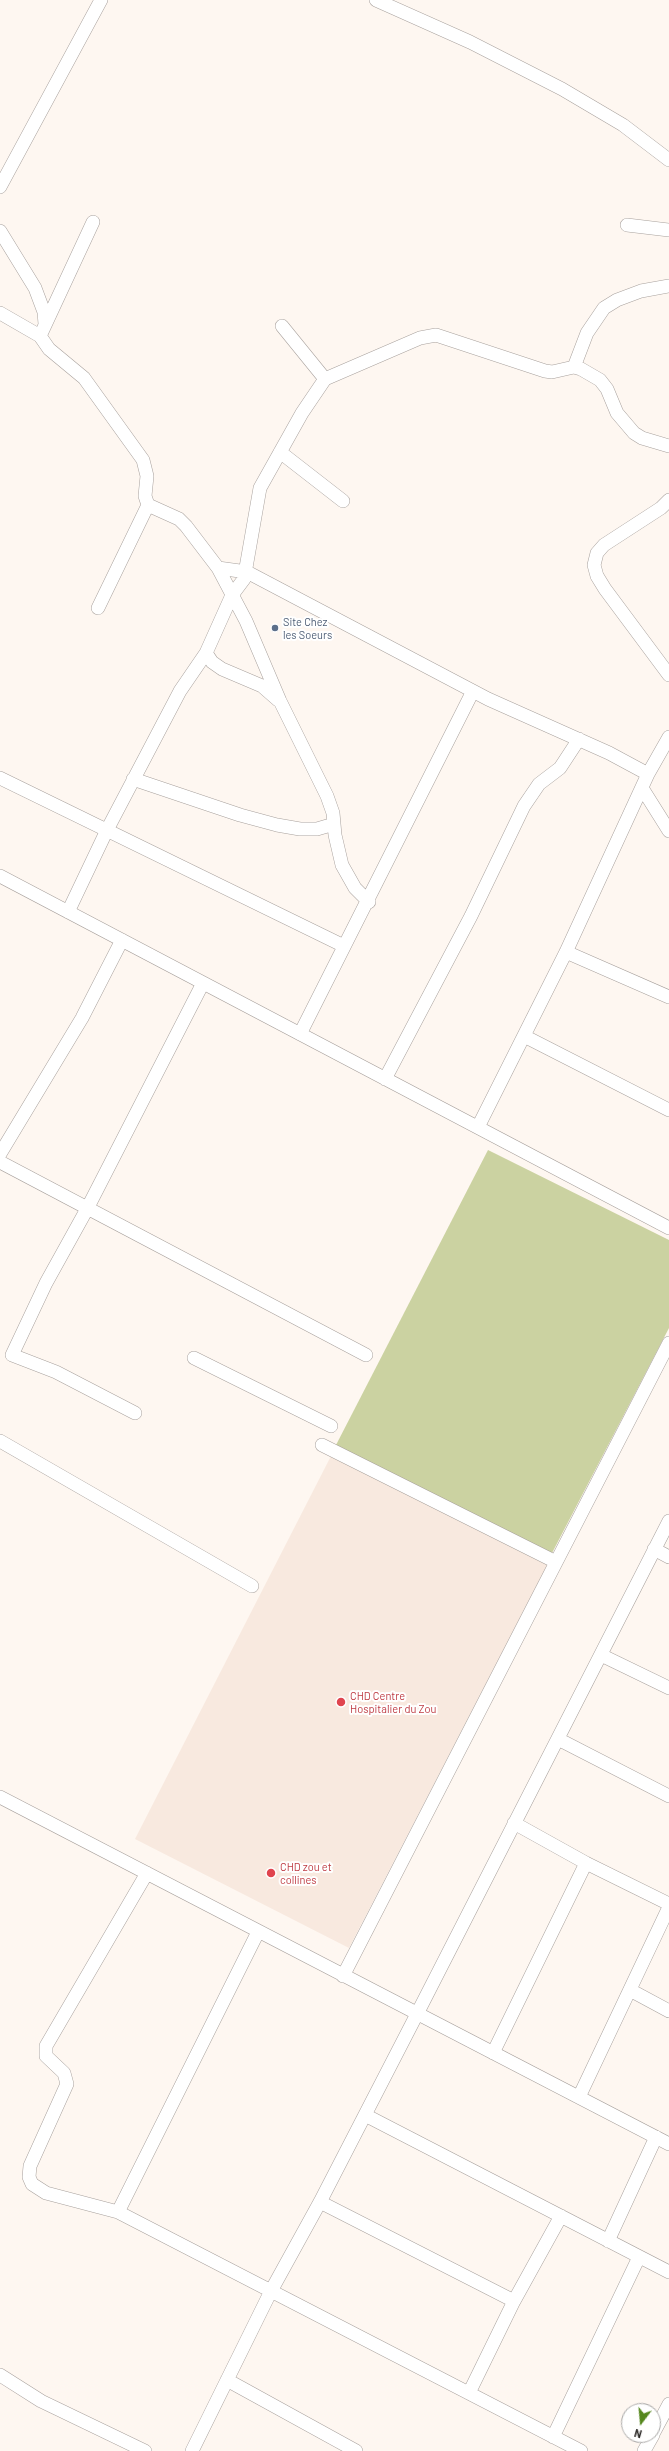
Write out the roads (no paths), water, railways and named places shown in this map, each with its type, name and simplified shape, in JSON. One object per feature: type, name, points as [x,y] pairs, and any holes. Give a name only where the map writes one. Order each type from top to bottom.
[{"type":"street","points":[[0,187],[101,0]]},
{"type":"street","points":[[376,0],[470,42],[562,89],[623,125],[669,160]]},
{"type":"street","points":[[43,330],[93,222]]},
{"type":"street","points":[[627,225],[669,230]]},
{"type":"street","points":[[0,231],[35,288],[44,312],[43,330],[49,349],[84,378],[143,460],[147,476],[144,496],[148,505],[179,519],[218,568],[246,621],[280,701],[327,796],[334,824],[337,849],[342,865],[355,888],[369,902]]},
{"type":"street","points":[[574,367],[587,333],[604,308],[617,300],[641,291],[669,286]]},
{"type":"street","points":[[0,313],[43,330]]},
{"type":"street","points":[[282,326],[325,379]]},
{"type":"street","points":[[68,912],[107,830],[180,691],[206,653],[232,595],[241,585],[247,572],[260,488],[302,413],[325,379],[431,335],[545,371],[552,372],[574,367],[590,373],[600,380],[607,389],[618,412],[634,433],[642,438],[669,446]]},
{"type":"street","points":[[280,452],[343,501]]},
{"type":"street","points":[[669,500],[656,512],[604,545],[598,553],[594,565],[597,576],[605,589],[669,675]]},
{"type":"street","points":[[98,608],[148,505]]},
{"type":"street","points":[[218,568],[247,572],[473,691],[579,739],[648,774]]},
{"type":"street","points":[[206,653],[212,662],[222,669],[262,686],[280,701]]},
{"type":"street","points":[[300,1034],[344,946],[369,902],[473,691]]},
{"type":"street","points":[[478,1127],[566,952],[648,774],[669,737]]},
{"type":"street","points":[[385,1079],[471,916],[524,806],[539,784],[560,768],[579,739]]},
{"type":"street","points":[[0,778],[344,946]]},
{"type":"street","points":[[134,780],[240,815],[278,825],[300,829],[317,829],[334,824]]},
{"type":"street","points":[[642,788],[669,831]]},
{"type":"street","points":[[0,876],[669,1228]]},
{"type":"street","points":[[0,1154],[82,1018],[122,940]]},
{"type":"street","points":[[566,952],[669,997]]},
{"type":"street","points":[[135,1413],[56,1372],[12,1355],[46,1283],[87,1209],[203,983]]},
{"type":"street","points":[[524,1036],[669,1110]]},
{"type":"street","points":[[0,1162],[366,1355]]},
{"type":"street","points":[[343,1976],[669,1343]]},
{"type":"street","points":[[194,1358],[331,1426]]},
{"type":"street","points":[[0,1441],[252,1586]]},
{"type":"street","points":[[322,1445],[556,1562]]},
{"type":"street","points":[[192,2451],[272,2291],[418,2014],[669,1521]]},
{"type":"street","points":[[654,1549],[669,1557]]},
{"type":"street","points":[[600,1654],[669,1688]]},
{"type":"street","points":[[558,1739],[669,1796]]},
{"type":"street","points":[[0,1797],[669,2144]]},
{"type":"street","points":[[514,1823],[586,1863],[669,1904]]},
{"type":"street","points":[[493,2053],[586,1863]]},
{"type":"street","points":[[147,1873],[46,2046],[46,2056],[64,2072],[68,2084],[30,2166],[29,2177],[36,2188],[46,2193],[118,2212],[470,2393],[553,2437],[563,2447],[581,2451]]},
{"type":"street","points":[[579,2097],[669,1908]]},
{"type":"street","points":[[118,2212],[258,1932]]},
{"type":"street","points":[[630,1990],[669,2011]]},
{"type":"street","points":[[365,2115],[669,2272]]},
{"type":"street","points":[[608,2241],[656,2137]]},
{"type":"street","points":[[320,2202],[514,2301]]},
{"type":"street","points":[[470,2393],[514,2301],[561,2216]]},
{"type":"street","points":[[553,2437],[639,2257]]},
{"type":"street","points":[[0,2375],[42,2401],[145,2451]]},
{"type":"street","points":[[227,2380],[356,2451]]},
{"type":"street","points":[[661,2420],[669,2404]]},
{"type":"place","name":"Site Chez les Soeurs","points":[[275,628]]},
{"type":"place","name":"CHD Centre Hospitalier du Zou","points":[[341,1702]]},
{"type":"place","name":"CHD zou et collines","points":[[271,1873]]}]
